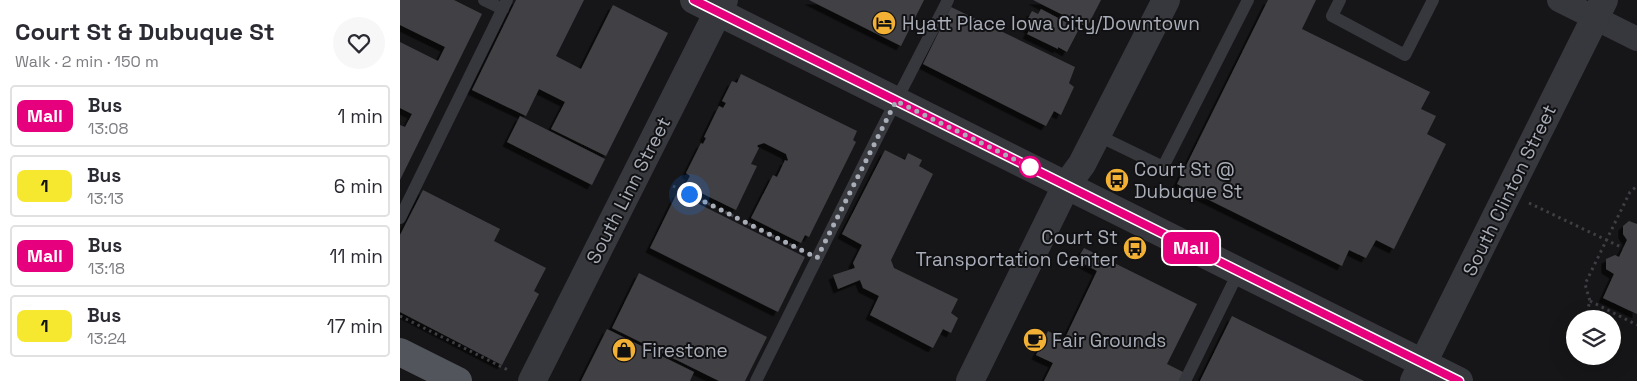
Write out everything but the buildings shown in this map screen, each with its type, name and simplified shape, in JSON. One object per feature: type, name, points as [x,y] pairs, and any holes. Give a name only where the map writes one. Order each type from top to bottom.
[{"type":"main road","points":[[400,352],[458,381]]},
{"type":"street","points":[[694,0],[721,6],[896,101],[1239,271],[1419,372],[1459,381]]},
{"type":"street","points":[[970,381],[1066,186],[1082,164],[1166,0]]},
{"type":"street","points":[[1559,0],[1600,9],[1637,39]]},
{"type":"street","name":"South Linn Street","points":[[533,380],[721,6]]},
{"type":"street","name":"South Clinton Street","points":[[1419,372],[1600,9]]},
{"type":"lane","points":[[400,218],[505,5],[484,0]]},
{"type":"lane","points":[[756,381],[948,0]]},
{"type":"lane","points":[[1097,135],[1163,167],[1248,0]]},
{"type":"lane","points":[[1340,0],[1332,16],[1405,55],[1433,0]]},
{"type":"lane","points":[[1185,381],[1239,271]]},
{"type":"path","points":[[674,186],[817,258]]},
{"type":"path","points":[[1588,310],[1590,301],[1585,284],[1630,192],[1637,186]]},
{"type":"path","points":[[1508,193],[1623,248]]},
{"type":"path","points":[[1590,301],[1637,325]]},
{"type":"path","points":[[400,316],[501,367],[533,380]]},
{"type":"bus line","name":"Mall","points":[[694,0],[1459,381]]},
{"type":"place","name":"Hyatt Place Iowa City/Downtown","points":[[884,23]]},
{"type":"place","name":"Court St @ Dubuque St","points":[[1117,180]]},
{"type":"place","name":"Court St Transportation Center","points":[[1135,248]]},
{"type":"place","name":"Fair Grounds","points":[[1035,340]]},
{"type":"place","name":"Firestone","points":[[624,350]]},
{"type":"route","points":[[689,194],[817,258],[896,101],[1030,167]]}]
